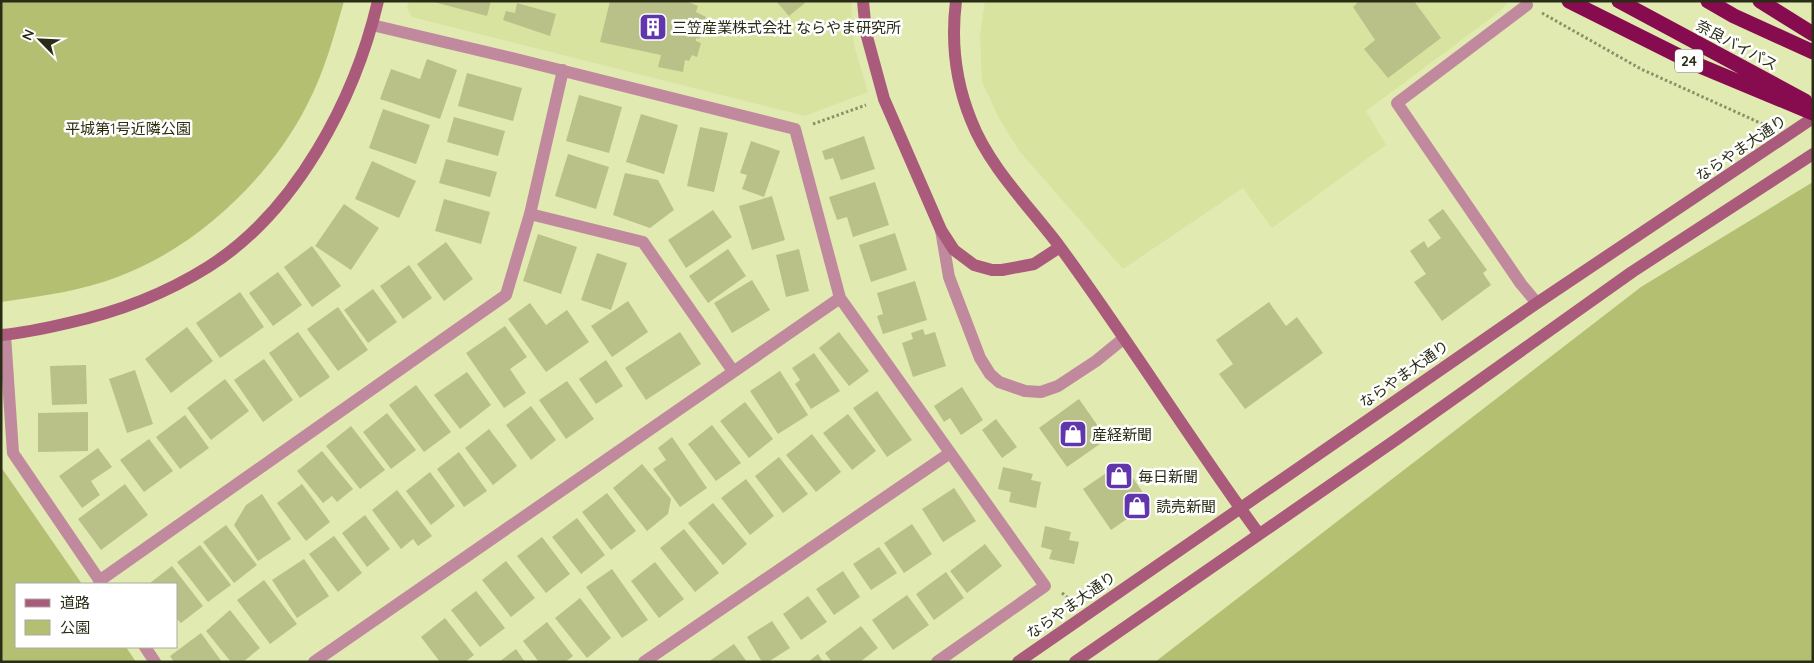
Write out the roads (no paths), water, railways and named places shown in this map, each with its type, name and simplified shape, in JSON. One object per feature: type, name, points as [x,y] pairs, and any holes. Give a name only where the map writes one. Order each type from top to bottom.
[{"type":"highway","name":"24","points":[[1569,1],[1693,64],[1813,113]]},
{"type":"highway","name":"奈良バイパス","points":[[1619,1],[1813,105]]},
{"type":"highway","name":"奈良バイパス","points":[[1708,1],[1734,16],[1813,52]]},
{"type":"highway","points":[[1760,1],[1813,34]]},
{"type":"street","points":[[378,1],[372,25],[340,110],[317,151],[292,188],[264,220],[210,266],[167,290],[105,315],[3,335],[13,453],[100,582],[506,295],[530,214],[562,70]]},
{"type":"street","points":[[863,1],[866,33],[884,99],[940,230],[954,250],[964,259],[992,270],[1034,264],[1060,247]]},
{"type":"street","points":[[956,1],[953,24],[954,45],[962,93],[972,122],[1001,173],[1060,247],[1259,534]]},
{"type":"street","points":[[1527,4],[1397,103],[1521,284],[1537,303]]},
{"type":"street","points":[[372,25],[562,70],[796,130],[840,298],[1045,586],[937,662]]},
{"type":"street","name":"ならやま大通り","points":[[1018,662],[1537,303],[1784,140],[1813,118]]},
{"type":"street","points":[[1075,662],[1632,272],[1808,157]]},
{"type":"street","points":[[530,214],[643,242],[733,371]]},
{"type":"street","points":[[940,230],[949,276],[980,358],[990,374],[999,382],[1025,391],[1041,392],[1058,386],[1096,361],[1123,339]]},
{"type":"street","points":[[314,662],[840,298]]},
{"type":"street","points":[[644,662],[950,452]]},
{"type":"street","points":[[146,648],[155,662]]},
{"type":"place","name":"三笠産業株式会社 ならやま研究所","points":[[653,27]]},
{"type":"place","name":"産経新聞","points":[[1073,434]]},
{"type":"place","name":"毎日新聞","points":[[1119,476]]},
{"type":"place","name":"読売新聞","points":[[1137,506]]},
{"type":"park label","name":"平城第1号近隣公園","points":[[128,128]]}]
